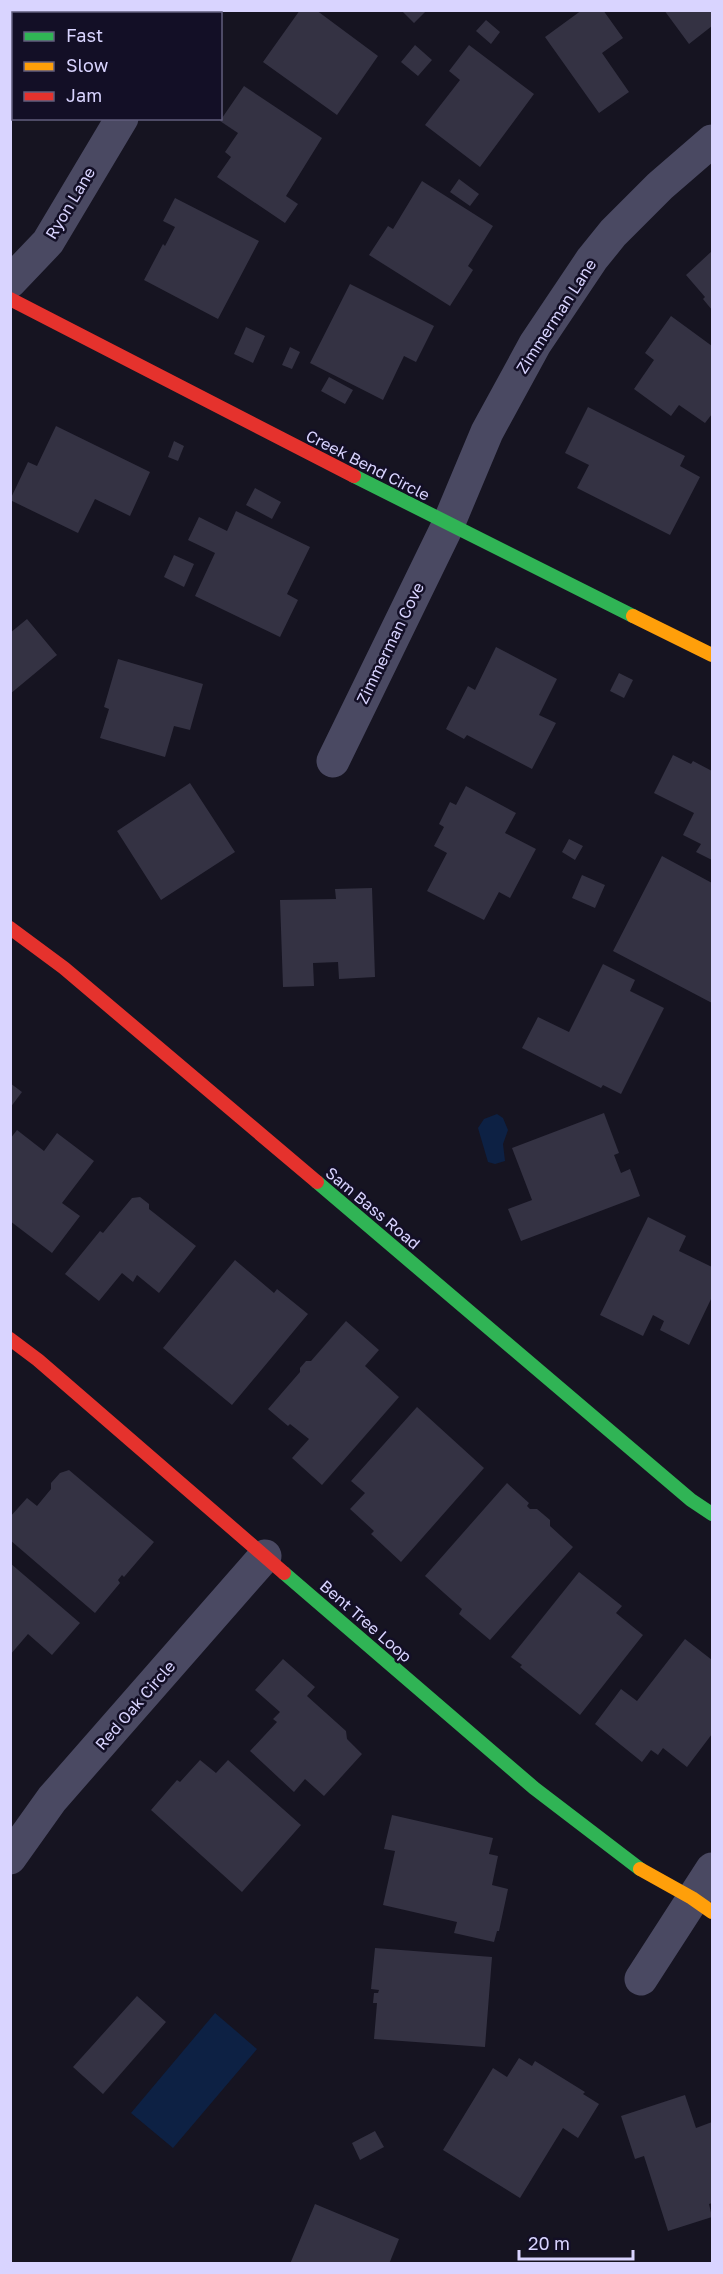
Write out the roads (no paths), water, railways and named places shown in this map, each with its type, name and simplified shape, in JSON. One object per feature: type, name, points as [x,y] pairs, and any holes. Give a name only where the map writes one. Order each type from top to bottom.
[{"type":"street","name":"Ryon Lane","points":[[10,282],[48,242],[121,120]]},
{"type":"street","name":"Zimmerman Lane","points":[[448,525],[492,422],[535,344],[592,259],[660,186],[712,141]]},
{"type":"street","name":"Creek Bend Circle","points":[[10,299],[448,525],[712,655]]},
{"type":"street","name":"Zimmerman Cove","points":[[333,761],[448,525]]},
{"type":"street","name":"Sam Bass Road","points":[[10,928],[64,968],[691,1500],[712,1514]]},
{"type":"street","name":"Bent Tree Loop","points":[[10,1339],[534,1788],[646,1873],[702,1905]]},
{"type":"street","name":"Red Oak Circle","points":[[10,1858],[52,1799],[265,1556]]},
{"type":"street","points":[[641,1979],[702,1905],[712,1869]]},
{"type":"water","points":[[497,1114],[503,1118],[508,1130],[503,1144],[505,1161],[495,1164],[488,1162],[478,1128],[484,1119]]},
{"type":"water","points":[[215,2013],[257,2049],[173,2148],[131,2113]]}]
